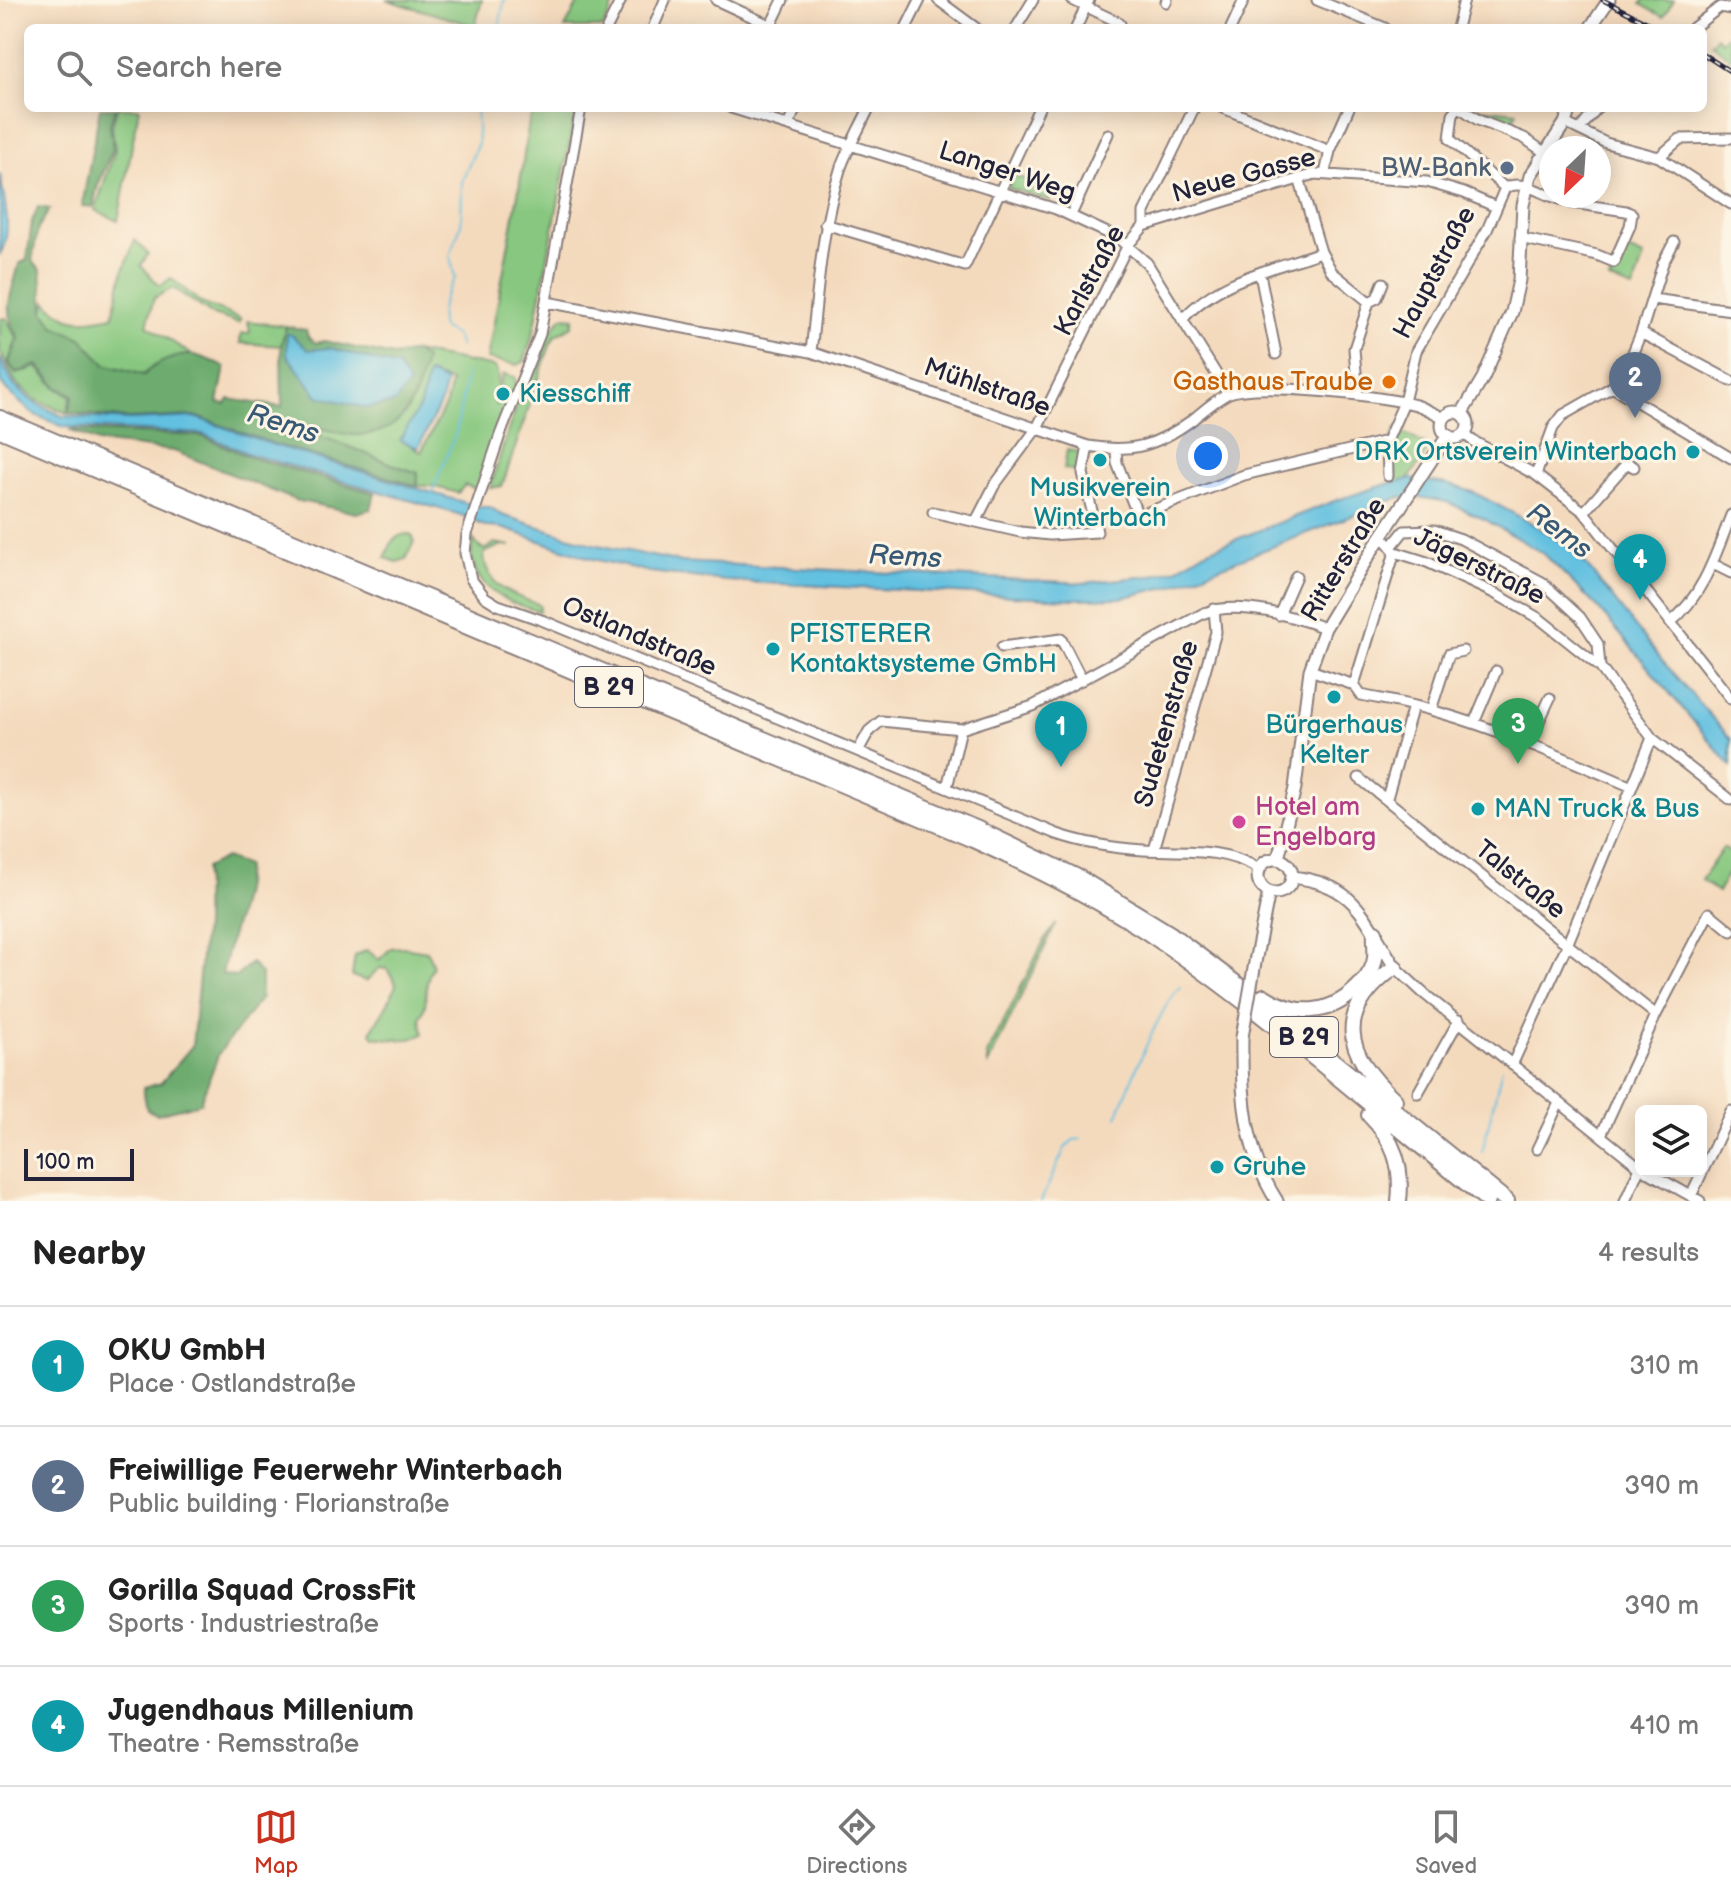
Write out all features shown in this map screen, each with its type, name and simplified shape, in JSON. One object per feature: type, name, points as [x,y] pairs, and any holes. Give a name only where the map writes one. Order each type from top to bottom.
[{"type":"highway","name":"B 29","points":[[0,418],[978,829],[1078,877],[1201,955],[1507,1201]]},
{"type":"highway","name":"B 29","points":[[0,430],[1028,865],[1073,888],[1169,947],[1268,1022],[1488,1201]]},
{"type":"highway","points":[[1370,974],[1375,961],[1375,932]]},
{"type":"highway","points":[[1201,955],[1214,959],[1269,1000],[1298,1011],[1317,1010],[1336,1003],[1370,974],[1392,963]]},
{"type":"highway","points":[[1392,963],[1361,999],[1352,1030],[1365,1066],[1403,1108],[1406,1120]]},
{"type":"highway","points":[[1360,1098],[1365,1111],[1379,1125],[1395,1151],[1401,1182],[1399,1201]]},
{"type":"main road","points":[[1593,24],[1609,0]]},
{"type":"main road","points":[[1556,136],[1569,112]]},
{"type":"main road","points":[[1462,413],[1483,378],[1512,312],[1519,280],[1520,238],[1527,186],[1539,162]]},
{"type":"main road","points":[[1454,412],[1462,413],[1468,423],[1464,434],[1457,437],[1448,435],[1442,426],[1444,418],[1454,412]]},
{"type":"main road","name":"Ritterstraße","points":[[1278,859],[1295,788],[1310,670],[1325,628],[1448,435]]},
{"type":"main road","points":[[1278,859],[1287,864],[1292,877],[1284,890],[1269,892],[1259,883],[1259,869],[1265,862],[1278,859]]},
{"type":"main road","points":[[1292,877],[1313,879],[1343,893],[1366,917],[1392,963]]},
{"type":"main road","points":[[1269,892],[1242,1037],[1241,1085],[1245,1117],[1257,1157],[1277,1201]]},
{"type":"street","points":[[609,24],[621,0]]},
{"type":"street","points":[[655,24],[665,0]]},
{"type":"street","points":[[716,0],[767,24]]},
{"type":"street","points":[[774,24],[783,0]]},
{"type":"street","points":[[908,24],[920,0]]},
{"type":"street","points":[[938,0],[971,24]]},
{"type":"street","points":[[1018,24],[1033,0]]},
{"type":"street","points":[[1072,0],[1088,3],[1120,24]]},
{"type":"street","points":[[1233,24],[1244,0]]},
{"type":"street","points":[[1317,0],[1374,24]]},
{"type":"street","points":[[1458,24],[1464,0]]},
{"type":"street","points":[[1078,24],[1088,3]]},
{"type":"street","points":[[1698,24],[1720,7],[1731,9]]},
{"type":"street","name":"Ostlandstraße","points":[[580,112],[547,302],[533,354],[500,435],[467,534],[465,553],[474,586],[491,602],[544,621],[1071,839],[1115,848],[1232,855],[1259,869]]},
{"type":"street","name":"Langer Weg","points":[[744,112],[1071,215],[1100,228],[1128,245],[1147,263],[1228,393]]},
{"type":"street","points":[[788,125],[794,112]]},
{"type":"street","points":[[811,352],[825,224],[841,166],[867,112]]},
{"type":"street","points":[[825,224],[965,266],[1037,112]]},
{"type":"street","name":"Karlstraße","points":[[976,521],[994,486],[1037,428],[1128,245],[1144,226],[1144,212],[1192,112]]},
{"type":"street","points":[[1233,112],[1330,151]]},
{"type":"street","points":[[1325,174],[1330,151],[1347,112]]},
{"type":"street","points":[[1455,112],[1450,139],[1505,188]]},
{"type":"street","points":[[1465,112],[1524,138],[1539,153]]},
{"type":"street","points":[[1580,129],[1594,112]]},
{"type":"street","points":[[1565,123],[1628,151],[1659,157],[1731,204]]},
{"type":"street","points":[[1071,215],[1108,134]]},
{"type":"street","points":[[1659,157],[1680,139],[1731,138]]},
{"type":"street","name":"Neue Gasse","points":[[1144,226],[1299,178],[1325,174],[1427,182],[1496,207]]},
{"type":"street","points":[[1299,178],[1321,252],[1332,272],[1369,302]]},
{"type":"street","name":"Hauptstraße","points":[[1387,441],[1404,402],[1423,335],[1487,230],[1505,188],[1513,184],[1527,186]]},
{"type":"street","points":[[1527,186],[1539,191]]},
{"type":"street","points":[[1520,238],[1597,255],[1614,262],[1632,214],[1606,208]]},
{"type":"street","points":[[1536,475],[1553,428],[1563,415],[1612,387],[1624,374],[1653,299],[1663,263],[1674,242]]},
{"type":"street","points":[[1182,320],[1193,307],[1235,281],[1321,252]]},
{"type":"street","points":[[1260,274],[1276,354]]},
{"type":"street","points":[[1358,395],[1354,349],[1369,302],[1377,298],[1383,283]]},
{"type":"street","points":[[1653,299],[1731,310]]},
{"type":"street","name":"Mühlstraße","points":[[547,302],[811,352],[1088,446],[1116,450],[1160,440],[1228,393]]},
{"type":"street","points":[[1641,333],[1731,381]]},
{"type":"street","points":[[1612,387],[1731,458]]},
{"type":"street","points":[[1228,393],[1247,389],[1358,395],[1419,406],[1444,418]]},
{"type":"street","points":[[1464,434],[1536,475],[1584,512],[1731,699]]},
{"type":"street","points":[[1116,450],[1117,463],[1138,516],[1244,475],[1387,441],[1388,476]]},
{"type":"street","points":[[933,512],[1020,532],[1050,535],[1097,532],[1083,473],[1088,446]]},
{"type":"street","points":[[1584,512],[1627,463],[1634,467]]},
{"type":"street","points":[[1670,623],[1685,611],[1713,564],[1731,515]]},
{"type":"street","points":[[1354,685],[1394,549],[1404,531],[1434,530],[1461,539],[1542,582],[1580,617],[1598,644],[1600,667]]},
{"type":"street","name":"Jägerstraße","points":[[1382,536],[1394,549],[1496,594],[1540,619],[1600,667],[1652,738],[1731,800]]},
{"type":"street","points":[[1713,564],[1731,573]]},
{"type":"street","points":[[1279,615],[1296,576]]},
{"type":"street","points":[[858,751],[869,731],[881,721],[961,729],[1033,706],[1214,609],[1224,607],[1294,617],[1325,628]]},
{"type":"street","name":"Sudetenstraße","points":[[1154,850],[1216,632],[1214,609]]},
{"type":"street","points":[[1002,647],[1061,639],[1082,680]]},
{"type":"street","points":[[1431,710],[1449,654],[1463,651]]},
{"type":"street","points":[[1310,670],[1354,685],[1361,695],[1474,723],[1632,787]]},
{"type":"street","points":[[1474,723],[1496,671]]},
{"type":"street","points":[[1529,743],[1550,698]]},
{"type":"street","points":[[1387,798],[1413,706]]},
{"type":"street","points":[[947,788],[961,729]]},
{"type":"street","points":[[1512,1065],[1567,945],[1652,738]]},
{"type":"street","name":"Talstraße","points":[[1359,778],[1656,1015]]},
{"type":"street","points":[[1601,1135],[1656,1015],[1709,913],[1731,931]]},
{"type":"street","points":[[1392,963],[1512,1065],[1635,1163]]},
{"type":"street","points":[[1418,1093],[1459,1020]]},
{"type":"street","points":[[1537,1149],[1559,1103]]},
{"type":"street","points":[[1656,1177],[1695,1199],[1731,1111]]},
{"type":"street","points":[[1625,1201],[1638,1177]]},
{"type":"green space","points":[[387,0],[482,0],[476,24]]},
{"type":"green space","points":[[580,0],[616,0],[605,24],[567,24]]},
{"type":"green space","points":[[1644,0],[1674,0],[1663,17],[1641,4]]},
{"type":"green space","points":[[1731,32],[1731,59],[1711,43],[1717,37],[1722,41]]},
{"type":"green space","points":[[99,112],[114,112],[110,125],[113,149],[97,188],[93,207],[82,206]]},
{"type":"green space","points":[[116,112],[138,112],[118,221],[95,210],[115,150],[112,126]]},
{"type":"green space","points":[[534,112],[575,112],[534,331],[524,362],[517,365],[487,359],[529,121]]},
{"type":"green space","points":[[1482,112],[1517,112],[1511,123],[1503,118],[1489,118]]},
{"type":"green space","points":[[1012,175],[1054,188],[1050,201],[1008,188]]},
{"type":"green space","points":[[38,207],[50,209],[38,228],[32,261],[41,270],[44,312],[54,326],[81,338],[105,364],[144,375],[160,363],[187,355],[225,367],[218,403],[226,404],[229,399],[282,407],[281,346],[286,326],[306,330],[308,337],[316,343],[324,341],[393,356],[415,352],[425,359],[421,375],[412,402],[396,422],[385,429],[355,435],[318,428],[322,437],[418,473],[417,486],[274,444],[195,416],[130,419],[68,413],[73,395],[58,388],[38,365],[16,373],[9,362],[19,338],[10,318],[9,301],[19,264],[27,260],[32,221]],"holes":[[[292,336],[308,351],[330,348],[398,367],[318,396],[287,355]]]},
{"type":"green space","points":[[135,240],[148,254],[141,266],[160,286],[171,278],[201,303],[241,319],[239,323],[213,315],[173,288],[154,298],[147,325],[192,355],[168,360],[144,375],[104,364],[81,338],[54,326],[44,312],[46,301],[54,309],[76,320],[113,316],[123,272]]},
{"type":"green space","points":[[1623,248],[1644,257],[1633,289],[1609,280]]},
{"type":"green space","points":[[562,317],[574,318],[572,326],[555,336],[550,345],[502,486],[490,488],[510,424],[544,340]]},
{"type":"green space","points":[[6,318],[17,338],[8,363],[16,374],[37,367],[58,389],[71,396],[67,413],[36,400],[16,383],[0,352],[0,319]]},
{"type":"green space","points":[[248,321],[286,326],[281,346],[240,343],[241,334],[250,331]]},
{"type":"green space","points":[[415,352],[495,367],[498,375],[496,405],[504,374],[515,377],[516,383],[477,489],[465,485],[458,493],[418,486],[418,473],[322,437],[317,428],[353,435],[415,397],[424,360]],"holes":[[[428,374],[451,382],[446,404],[421,452],[401,439],[420,406]]]},
{"type":"green space","points":[[1396,429],[1430,447],[1408,480],[1392,482],[1391,447]]},
{"type":"green space","points":[[69,430],[202,436],[250,457],[375,493],[371,509],[356,513],[295,500],[174,451],[98,442]]},
{"type":"green space","points":[[1067,450],[1081,452],[1078,471],[1064,469]]},
{"type":"green space","points":[[409,534],[414,543],[406,559],[397,562],[385,558],[396,538]]},
{"type":"green space","points":[[473,539],[480,548],[486,549],[495,543],[511,546],[502,545],[484,553],[489,574],[509,593],[538,604],[539,611],[499,596],[480,579],[474,567]]},
{"type":"green space","points":[[1723,848],[1731,853],[1731,867],[1718,892],[1701,880]]},
{"type":"green space","points":[[225,858],[246,866],[222,974],[236,977],[251,963],[261,974],[261,998],[219,1053],[200,1103],[157,1114],[147,1110],[143,1088],[161,1083],[192,1046],[204,926],[205,868]]},
{"type":"green space","points":[[1056,924],[988,1064],[987,1055],[1044,941]]},
{"type":"green space","points":[[391,948],[427,951],[433,966],[427,980],[425,1005],[420,1018],[423,1034],[405,1039],[374,1037],[371,1032],[392,997],[396,984],[387,969],[379,968],[366,981],[352,976],[355,956],[367,950],[379,960]]},
{"type":"water","points":[[0,173],[7,225],[0,254]]},
{"type":"water","points":[[287,334],[308,350],[330,348],[398,367],[409,384],[395,403],[366,408],[318,396],[287,355]]},
{"type":"water","points":[[0,358],[14,385],[34,402],[62,416],[130,420],[195,417],[274,445],[479,507],[490,507],[502,515],[593,544],[681,562],[1083,583],[1150,576],[1176,569],[1206,551],[1337,500],[1394,482],[1411,479],[1447,484],[1473,492],[1530,522],[1576,552],[1664,663],[1731,739],[1731,766],[1598,608],[1544,554],[1484,519],[1447,502],[1419,497],[1398,498],[1171,586],[1121,598],[1070,599],[727,581],[650,572],[593,559],[502,528],[487,527],[461,515],[249,454],[203,434],[64,427],[33,414],[7,391],[0,382]]},
{"type":"water","points":[[428,374],[446,382],[441,402],[418,448],[400,440],[420,406]]},
{"type":"waterway","points":[[500,24],[504,0]]},
{"type":"waterway","points":[[460,347],[456,336],[442,328],[441,308],[455,278],[450,256],[461,225],[462,181],[478,143],[476,112]]},
{"type":"waterway","points":[[432,493],[456,433],[467,372]]},
{"type":"waterway","points":[[1117,1117],[1155,1027],[1181,987]]},
{"type":"waterway","points":[[1482,1152],[1502,1068]]},
{"type":"waterway","points":[[1041,1201],[1065,1148],[1073,1140],[1082,1139]]},
{"type":"railway","points":[[1603,0],[1650,24]]},
{"type":"railway","points":[[1707,57],[1731,72]]},
{"type":"place","name":"BW-Bank","points":[[1507,168]]},
{"type":"place","name":"Gasthaus Traube","points":[[1389,382]]},
{"type":"place","name":"Kiesschiff","points":[[503,394]]},
{"type":"place","name":"Freiwillige Feuerwehr Winterbach","points":[[1635,418]]},
{"type":"place","name":"DRK Ortsverein Winterbach","points":[[1693,452]]},
{"type":"place","name":"Musikverein Winterbach","points":[[1100,460]]},
{"type":"place","name":"Jugendhaus Millenium","points":[[1640,600]]},
{"type":"place","name":"PFISTERER Kontaktsysteme GmbH","points":[[773,649]]},
{"type":"place","name":"Bürgerhaus Kelter","points":[[1334,697]]},
{"type":"place","name":"Gorilla Squad CrossFit","points":[[1518,764]]},
{"type":"place","name":"OKU GmbH","points":[[1061,767]]},
{"type":"place","name":"MAN Truck & Bus","points":[[1478,809]]},
{"type":"place","name":"Hotel am Engelbarg","points":[[1239,822]]},
{"type":"place","name":"Gruhe","points":[[1217,1167]]},
{"type":"water label","name":"Rems","points":[[283,424]]},
{"type":"water label","name":"Rems","points":[[1559,531]]},
{"type":"water label","name":"Rems","points":[[905,557]]}]
